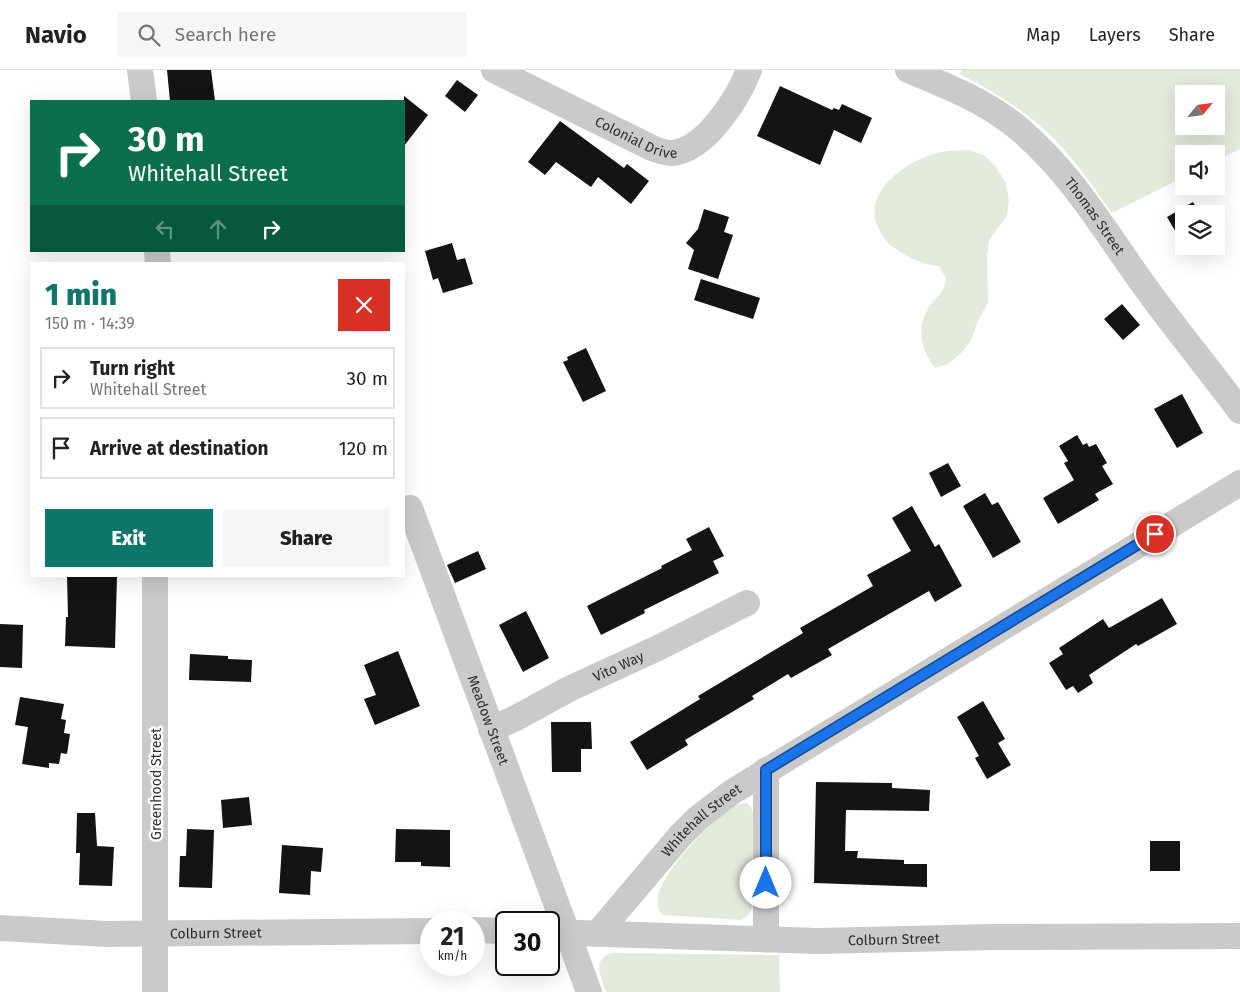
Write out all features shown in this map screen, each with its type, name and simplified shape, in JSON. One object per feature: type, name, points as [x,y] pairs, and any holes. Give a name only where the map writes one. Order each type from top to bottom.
[{"type":"street","points":[[140,70],[144,100]]},
{"type":"street","name":"Colonial Drive","points":[[494,70],[654,149],[672,153],[693,145],[712,128],[732,102],[750,70]]},
{"type":"street","name":"Thomas Street","points":[[908,70],[978,100],[1018,128],[1038,145],[1072,183],[1162,310],[1240,411]]},
{"type":"street","name":"Whitehall Street","points":[[597,934],[662,855],[698,818],[732,792],[1240,483]]},
{"type":"street","name":"Meadow Street","points":[[410,508],[491,729],[550,911]]},
{"type":"street","name":"Greenhood Street","points":[[155,577],[155,992]]},
{"type":"street","name":"Vito Way","points":[[491,729],[747,603]]},
{"type":"street","points":[[766,770],[766,939]]},
{"type":"street","name":"Colburn Street","points":[[0,928],[58,932],[155,934],[420,930]]},
{"type":"street","name":"Colburn Street","points":[[560,933],[854,941],[993,936],[1240,936]]},
{"type":"street","name":"Meadow Street","points":[[560,939],[589,992]]},
{"type":"green space","points":[[962,70],[1240,70],[1240,149],[1225,156],[1225,145],[1175,145],[1175,182],[1112,213],[1072,159],[1047,132],[1012,104],[960,74]]},
{"type":"green space","points":[[969,150],[984,155],[995,166],[1006,183],[1009,200],[1007,216],[989,240],[987,256],[988,302],[970,342],[948,364],[935,368],[924,348],[921,333],[927,310],[942,292],[946,277],[938,266],[918,261],[892,246],[879,229],[874,212],[883,188],[904,168],[930,155],[945,151]]},
{"type":"green space","points":[[747,803],[753,813],[752,907],[749,914],[740,920],[663,915],[659,911],[658,894],[663,882],[681,856],[718,818],[739,804]]},
{"type":"green space","points":[[612,953],[779,955],[780,992],[606,992],[599,969],[602,960]]},
{"type":"building","points":[[167,70],[211,70],[215,100],[170,100]]},
{"type":"building","points":[[457,80],[478,95],[465,112],[445,96]]},
{"type":"building","points":[[780,86],[832,110],[834,108],[839,110],[842,104],[872,118],[861,143],[834,130],[820,165],[757,136]]},
{"type":"building","points":[[404,96],[428,115],[405,145],[405,100]]},
{"type":"building","points":[[560,121],[624,168],[627,164],[649,181],[631,204],[598,177],[591,187],[556,162],[545,175],[528,162]]},
{"type":"building","points":[[704,209],[729,217],[724,232],[733,235],[718,279],[688,269],[694,250],[686,243],[698,229]]},
{"type":"building","points":[[1175,212],[1175,231],[1167,217]]},
{"type":"building","points":[[452,243],[457,260],[465,258],[473,284],[443,293],[438,278],[433,280],[425,251]]},
{"type":"building","points":[[701,279],[760,298],[753,319],[694,300]]},
{"type":"building","points":[[1122,304],[1140,325],[1123,340],[1104,319]]},
{"type":"building","points":[[586,348],[606,391],[583,402],[563,362],[568,360],[567,357]]},
{"type":"building","points":[[1182,394],[1203,433],[1177,448],[1154,409]]},
{"type":"building","points":[[1077,435],[1083,445],[1087,443],[1089,447],[1096,444],[1107,463],[1102,466],[1113,484],[1095,494],[1099,500],[1058,524],[1043,498],[1074,480],[1064,463],[1068,461],[1059,446]]},
{"type":"building","points":[[948,463],[961,486],[941,497],[929,473]]},
{"type":"building","points":[[985,493],[992,505],[998,502],[1021,542],[993,558],[963,506]]},
{"type":"building","points":[[912,506],[935,547],[939,544],[962,586],[935,602],[929,591],[828,649],[832,655],[791,678],[788,674],[752,696],[754,699],[685,740],[688,745],[647,770],[630,742],[700,699],[698,696],[803,633],[800,628],[873,586],[867,575],[911,551],[892,518]]},
{"type":"building","points":[[709,527],[724,556],[713,561],[719,573],[644,610],[645,613],[601,635],[587,606],[662,568],[661,566],[692,550],[686,539]]},
{"type":"building","points":[[478,551],[486,569],[455,583],[447,565]]},
{"type":"building","points":[[67,577],[117,577],[115,648],[65,646],[66,617],[68,617]]},
{"type":"building","points":[[1162,598],[1177,624],[1138,646],[1136,644],[1089,675],[1093,683],[1078,693],[1073,686],[1066,690],[1049,663],[1063,654],[1059,648],[1103,619],[1109,628]]},
{"type":"building","points":[[526,611],[549,658],[523,672],[499,625]]},
{"type":"building","points":[[0,624],[23,625],[22,668],[0,667]]},
{"type":"building","points":[[398,651],[420,706],[375,725],[364,699],[376,695],[364,665]]},
{"type":"building","points":[[190,654],[228,656],[228,659],[252,660],[251,682],[189,680]]},
{"type":"building","points":[[20,697],[64,704],[61,719],[66,720],[64,733],[70,734],[67,754],[61,753],[59,764],[49,763],[49,768],[22,764],[28,727],[15,725]]},
{"type":"building","points":[[983,701],[1005,739],[998,743],[1011,765],[987,779],[975,758],[979,756],[957,717]]},
{"type":"building","points":[[551,722],[591,722],[592,749],[581,749],[581,772],[552,772]]},
{"type":"building","points":[[816,782],[892,783],[892,788],[930,790],[929,811],[846,810],[845,851],[858,851],[857,858],[904,860],[904,864],[927,864],[927,887],[814,883]]},
{"type":"building","points":[[249,797],[252,825],[223,828],[221,800]]},
{"type":"building","points":[[77,813],[95,813],[97,846],[114,847],[112,886],[79,885],[80,853],[76,853]]},
{"type":"building","points":[[187,829],[214,830],[212,888],[179,887],[180,856],[186,856]]},
{"type":"building","points":[[396,829],[450,830],[450,867],[421,866],[421,862],[395,862]]},
{"type":"building","points":[[1150,841],[1180,841],[1180,871],[1150,871]]},
{"type":"building","points":[[282,845],[323,848],[321,872],[311,871],[310,895],[279,893]]},
{"type":"route","points":[[766,883],[766,770],[1155,534]]}]
